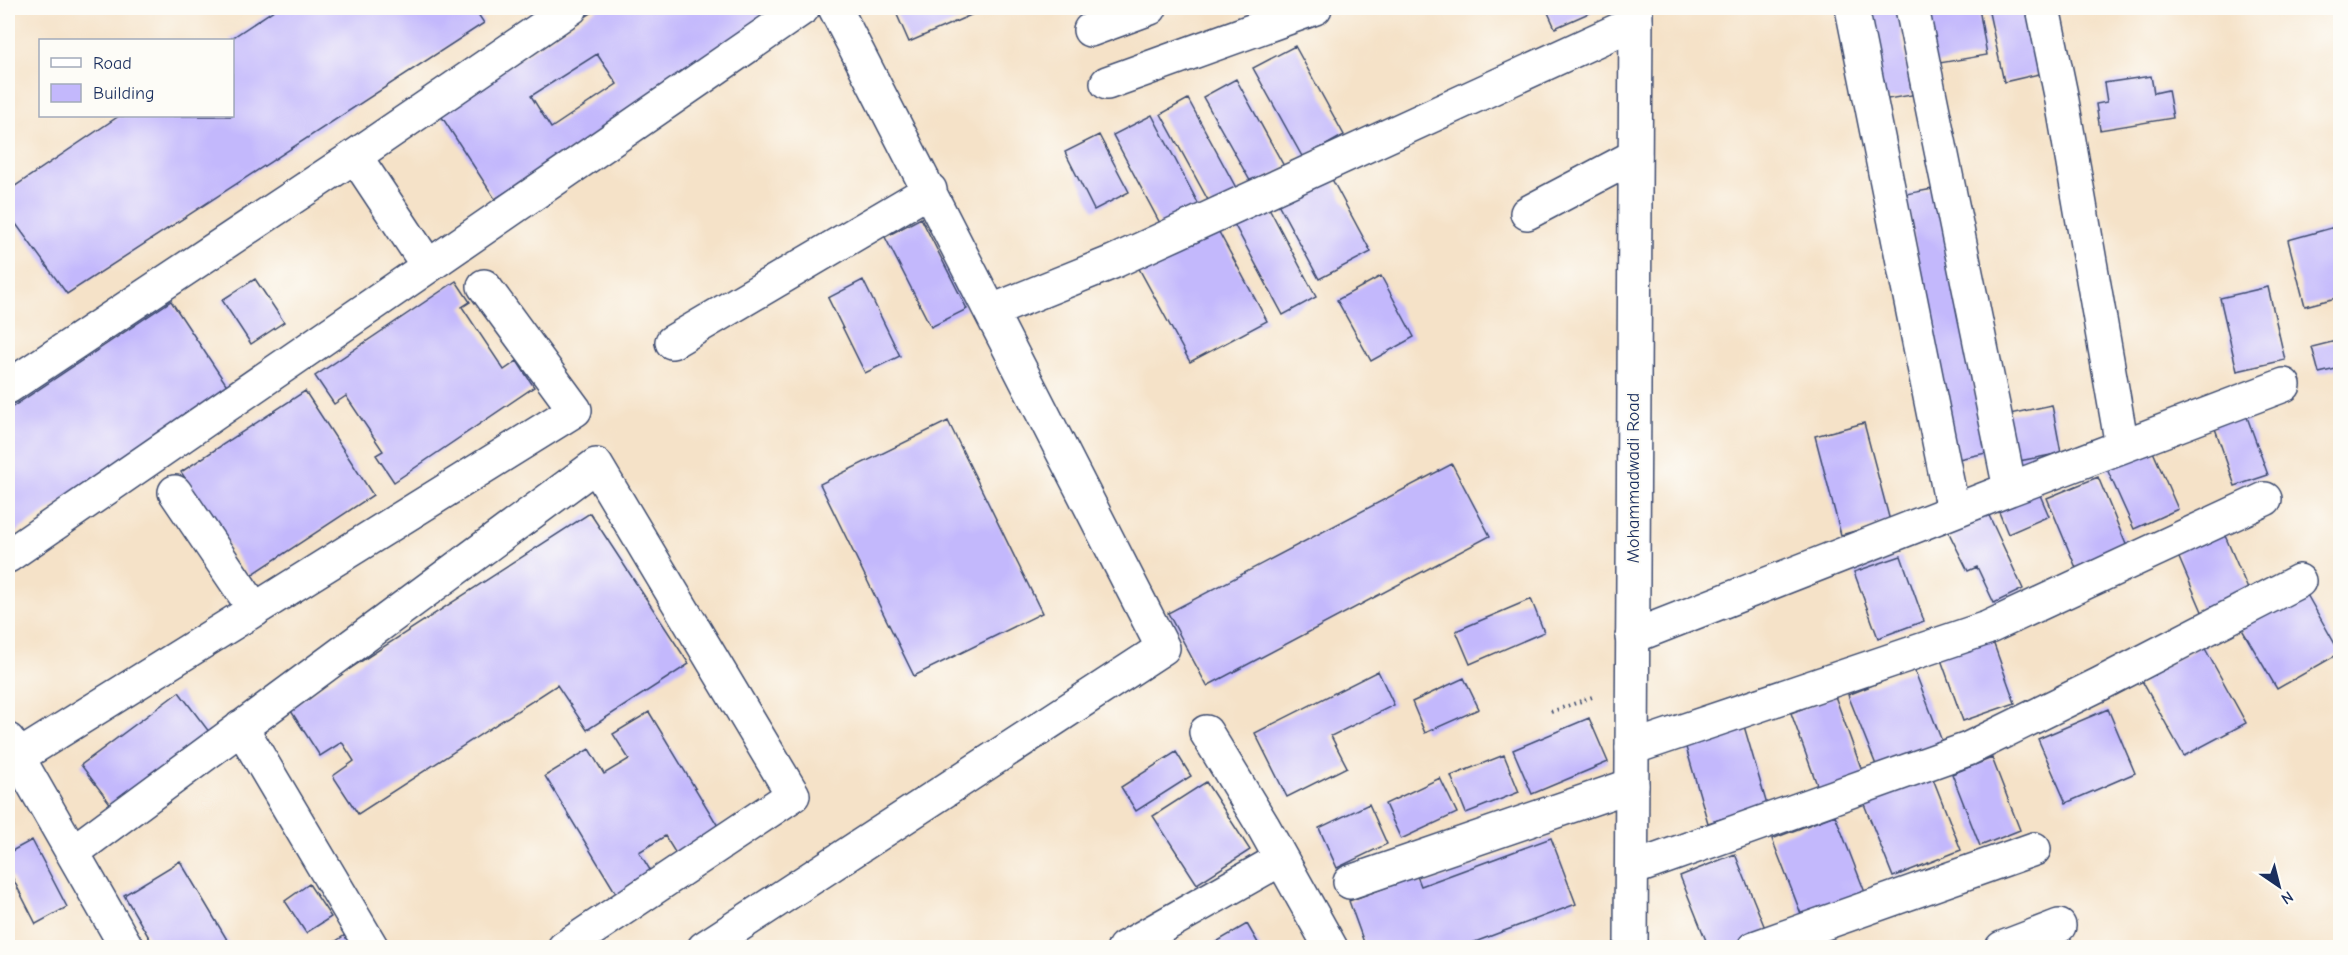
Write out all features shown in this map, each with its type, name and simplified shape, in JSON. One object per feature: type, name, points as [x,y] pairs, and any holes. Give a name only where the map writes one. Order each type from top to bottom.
[{"type":"street","points":[[8,387],[355,156],[571,8]]},
{"type":"street","points":[[8,556],[803,8]]},
{"type":"street","points":[[704,948],[1163,648],[835,8]]},
{"type":"street","points":[[1090,30],[1150,8]]},
{"type":"street","points":[[1107,83],[1315,8]]},
{"type":"street","points":[[1852,8],[1953,511]]},
{"type":"street","points":[[1912,8],[2010,489]]},
{"type":"street","points":[[2043,8],[2061,95],[2122,446]]},
{"type":"street","points":[[992,311],[1113,262],[1636,15]]},
{"type":"street","name":"Mohammadwadi Road","points":[[1631,948],[1636,15]]},
{"type":"street","points":[[355,156],[428,266]]},
{"type":"street","points":[[1527,213],[1635,156]]},
{"type":"street","points":[[672,342],[930,190]]},
{"type":"street","points":[[127,948],[13,748],[255,610],[575,410],[484,286]]},
{"type":"street","points":[[1632,637],[1953,511],[2284,385]]},
{"type":"street","points":[[73,852],[596,465],[793,795],[564,948]]},
{"type":"street","points":[[175,492],[255,610]]},
{"type":"street","points":[[1632,748],[1987,628],[2265,499]]},
{"type":"street","points":[[1632,869],[1968,749],[2299,581]]},
{"type":"street","points":[[241,727],[372,948]]},
{"type":"street","points":[[1206,732],[1331,948]]},
{"type":"street","points":[[1350,882],[1632,785]]},
{"type":"street","points":[[1754,948],[2034,849]]},
{"type":"street","points":[[1124,948],[1281,859]]},
{"type":"street","points":[[2002,948],[2059,926]]},
{"type":"path","points":[[1551,712],[1632,682]]},
{"type":"building","points":[[277,8],[474,8],[484,23],[67,294],[8,213],[8,191],[118,117],[234,117],[234,39],[230,39]]},
{"type":"building","points":[[599,8],[768,8],[776,19],[495,199],[438,111]],"holes":[[[597,54],[617,84],[551,128],[531,96]]]},
{"type":"building","points":[[894,8],[987,8],[909,42]]},
{"type":"building","points":[[1546,8],[1598,8],[1598,9],[1555,28]]},
{"type":"building","points":[[1860,8],[1897,8],[1912,95],[1876,101]]},
{"type":"building","points":[[1925,8],[1979,8],[1987,55],[1934,64]]},
{"type":"building","points":[[1988,8],[2038,8],[2052,71],[2004,82]]},
{"type":"building","points":[[1295,46],[1344,135],[1303,158],[1253,68]]},
{"type":"building","points":[[2151,76],[2154,93],[2168,90],[2173,118],[2100,130],[2096,104],[2107,102],[2104,83]]},
{"type":"building","points":[[1236,79],[1285,168],[1253,186],[1203,97]]},
{"type":"building","points":[[1188,99],[1241,197],[1214,211],[1161,114]]},
{"type":"building","points":[[1152,115],[1200,207],[1162,227],[1113,135]]},
{"type":"building","points":[[1099,135],[1129,192],[1094,210],[1065,152]]},
{"type":"building","points":[[1327,170],[1371,252],[1319,279],[1275,198]]},
{"type":"building","points":[[1938,188],[1986,453],[1954,460],[1906,194]]},
{"type":"building","points":[[1267,204],[1316,297],[1283,315],[1233,222]]},
{"type":"building","points":[[921,218],[967,309],[931,327],[885,237]]},
{"type":"building","points":[[1213,221],[1267,321],[1190,362],[1136,263]]},
{"type":"building","points":[[2335,227],[2340,247],[2340,297],[2305,306],[2288,240]]},
{"type":"building","points":[[1381,276],[1414,337],[1371,361],[1337,300]]},
{"type":"building","points":[[255,279],[284,322],[251,344],[222,300]]},
{"type":"building","points":[[863,280],[900,356],[865,373],[828,298]]},
{"type":"building","points":[[456,281],[470,302],[462,307],[504,370],[517,361],[534,387],[394,482],[376,455],[383,451],[346,396],[334,404],[315,376]]},
{"type":"building","points":[[2268,287],[2285,360],[2237,371],[2220,298]]},
{"type":"building","points":[[171,301],[230,390],[8,537],[8,410]]},
{"type":"building","points":[[2340,340],[2340,368],[2319,373],[2312,347]]},
{"type":"building","points":[[305,391],[373,495],[250,576],[181,472]]},
{"type":"building","points":[[2242,403],[2268,475],[2235,486],[2210,414]]},
{"type":"building","points":[[2052,405],[2061,453],[2014,462],[2005,415]]},
{"type":"building","points":[[948,421],[1042,613],[914,676],[820,484]]},
{"type":"building","points":[[1864,423],[1890,521],[1841,535],[1815,436]]},
{"type":"building","points":[[2151,447],[2178,509],[2134,529],[2106,467]]},
{"type":"building","points":[[1452,464],[1490,536],[1207,686],[1168,613]]},
{"type":"building","points":[[2098,477],[2130,554],[2079,575],[2047,498]]},
{"type":"building","points":[[2037,488],[2049,516],[2008,534],[1996,505]]},
{"type":"building","points":[[1986,509],[2023,589],[1994,603],[1977,567],[1968,571],[1946,527]]},
{"type":"building","points":[[590,513],[689,664],[587,730],[557,685],[358,814],[333,776],[354,761],[342,742],[320,756],[289,708]]},
{"type":"building","points":[[2220,524],[2254,603],[2207,623],[2173,544]]},
{"type":"building","points":[[1901,556],[1924,621],[1878,638],[1854,572]]},
{"type":"building","points":[[2301,584],[2340,653],[2277,689],[2237,621]]},
{"type":"building","points":[[1531,599],[1544,632],[1470,664],[1456,631]]},
{"type":"building","points":[[1991,636],[2015,703],[1963,721],[1939,654]]},
{"type":"building","points":[[2203,645],[2246,723],[2184,756],[2141,679]]},
{"type":"building","points":[[1914,669],[1945,749],[1880,775],[1848,695]]},
{"type":"building","points":[[1378,671],[1394,705],[1331,736],[1347,767],[1287,797],[1255,733]]},
{"type":"building","points":[[1464,678],[1479,709],[1425,733],[1412,702]]},
{"type":"building","points":[[179,692],[213,737],[115,810],[81,765]]},
{"type":"building","points":[[1835,696],[1864,776],[1820,793],[1791,713]]},
{"type":"building","points":[[2108,709],[2135,773],[2066,803],[2038,739]]},
{"type":"building","points":[[649,712],[724,836],[681,862],[665,836],[639,852],[655,878],[620,900],[545,776],[589,749],[604,774],[629,759],[613,734]]},
{"type":"building","points":[[1589,718],[1608,762],[1532,794],[1513,750]]},
{"type":"building","points":[[1744,726],[1767,805],[1708,823],[1685,744]]},
{"type":"building","points":[[1176,752],[1191,776],[1136,811],[1121,787]]},
{"type":"building","points":[[1504,755],[1519,792],[1466,813],[1451,776]]},
{"type":"building","points":[[1992,758],[2020,830],[1980,846],[1952,774]]},
{"type":"building","points":[[1930,771],[1961,850],[1893,877],[1862,799]]},
{"type":"building","points":[[1440,778],[1457,813],[1401,839],[1385,804]]},
{"type":"building","points":[[1206,782],[1250,850],[1197,884],[1153,816]]},
{"type":"building","points":[[1369,804],[1387,844],[1337,868],[1319,828]]},
{"type":"building","points":[[1835,815],[1866,895],[1803,919],[1772,839]]},
{"type":"building","points":[[1551,838],[1576,904],[1459,948],[1366,948],[1349,901],[1417,876],[1421,886]]},
{"type":"building","points":[[32,840],[67,907],[36,924],[8,869],[8,853]]},
{"type":"building","points":[[1735,854],[1767,933],[1733,948],[1709,948],[1680,876]]},
{"type":"building","points":[[180,861],[232,948],[155,948],[124,895]]},
{"type":"building","points":[[309,884],[331,917],[306,933],[285,901]]},
{"type":"building","points":[[1247,924],[1261,948],[1206,948]]},
{"type":"building","points":[[345,935],[353,948],[326,948]]}]
